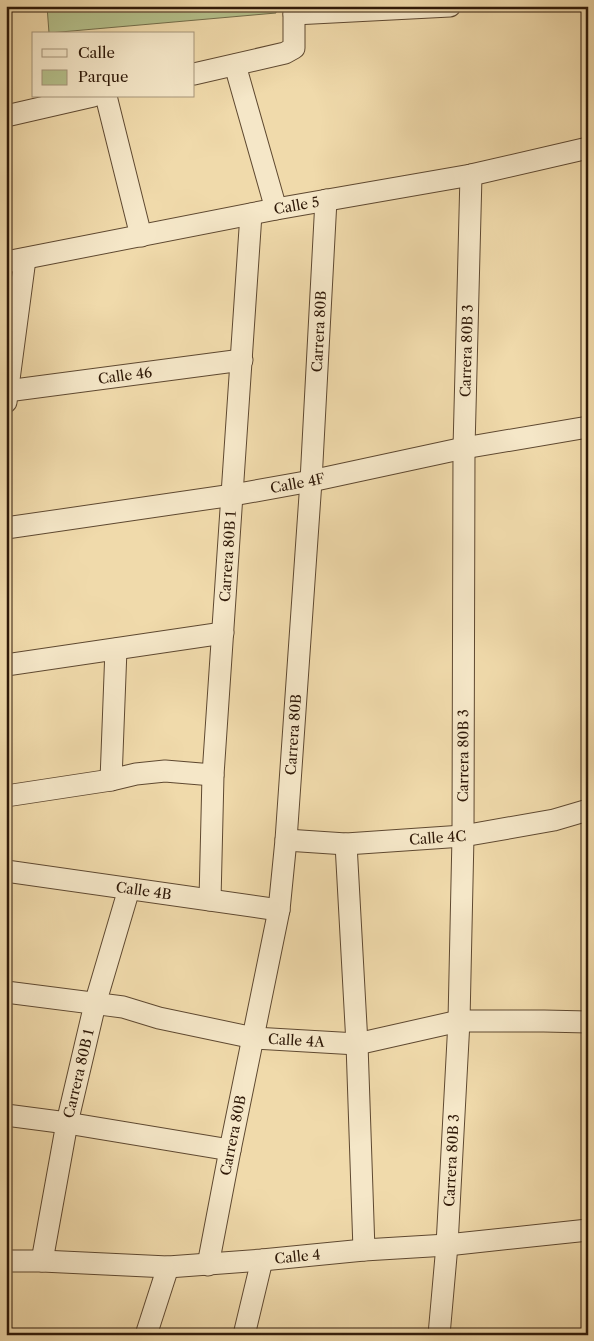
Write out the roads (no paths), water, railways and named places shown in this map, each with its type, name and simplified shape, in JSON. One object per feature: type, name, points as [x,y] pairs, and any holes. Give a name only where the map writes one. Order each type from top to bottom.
[{"type":"street","points":[[195,74],[285,53],[294,48],[294,10],[450,6]]},
{"type":"street","points":[[235,66],[276,209]]},
{"type":"street","points":[[6,116],[84,98]]},
{"type":"street","points":[[106,98],[141,236]]},
{"type":"street","name":"Calle 5","points":[[16,260],[276,209],[471,175],[588,148]]},
{"type":"street","name":"Carrera 80B 3","points":[[439,1335],[447,1244],[459,1021],[463,836],[464,448],[471,175]]},
{"type":"street","name":"Carrera 80B","points":[[208,1265],[279,910],[286,840],[311,481],[326,200]]},
{"type":"street","name":"Carrera 80B 1","points":[[210,900],[213,775],[251,214]]},
{"type":"street","points":[[7,396],[16,260]]},
{"type":"street","name":"Calle 46","points":[[7,396],[242,360]]},
{"type":"street","name":"Calle 4F","points":[[6,528],[233,495],[311,481],[464,448],[588,427]]},
{"type":"street","points":[[6,664],[223,633]]},
{"type":"street","points":[[111,780],[116,649]]},
{"type":"street","points":[[6,796],[111,780],[136,774],[165,771],[213,775]]},
{"type":"street","name":"Calle 4C","points":[[286,840],[346,844],[463,836],[554,820],[588,810]]},
{"type":"street","points":[[346,844],[364,1250]]},
{"type":"street","name":"Calle 4B","points":[[6,871],[279,910]]},
{"type":"street","name":"Carrera 80B 1","points":[[42,1260],[67,1123],[95,1004],[130,889]]},
{"type":"street","name":"Calle 4A","points":[[6,992],[123,1007],[159,1018],[254,1038],[356,1044],[459,1021],[544,1020],[588,1022]]},
{"type":"street","points":[[6,1115],[67,1123],[230,1150]]},
{"type":"street","name":"Calle 4","points":[[6,1261],[42,1260],[168,1267],[208,1265],[588,1230]]},
{"type":"street","points":[[244,1335],[262,1260]]},
{"type":"street","points":[[146,1335],[168,1267]]}]
